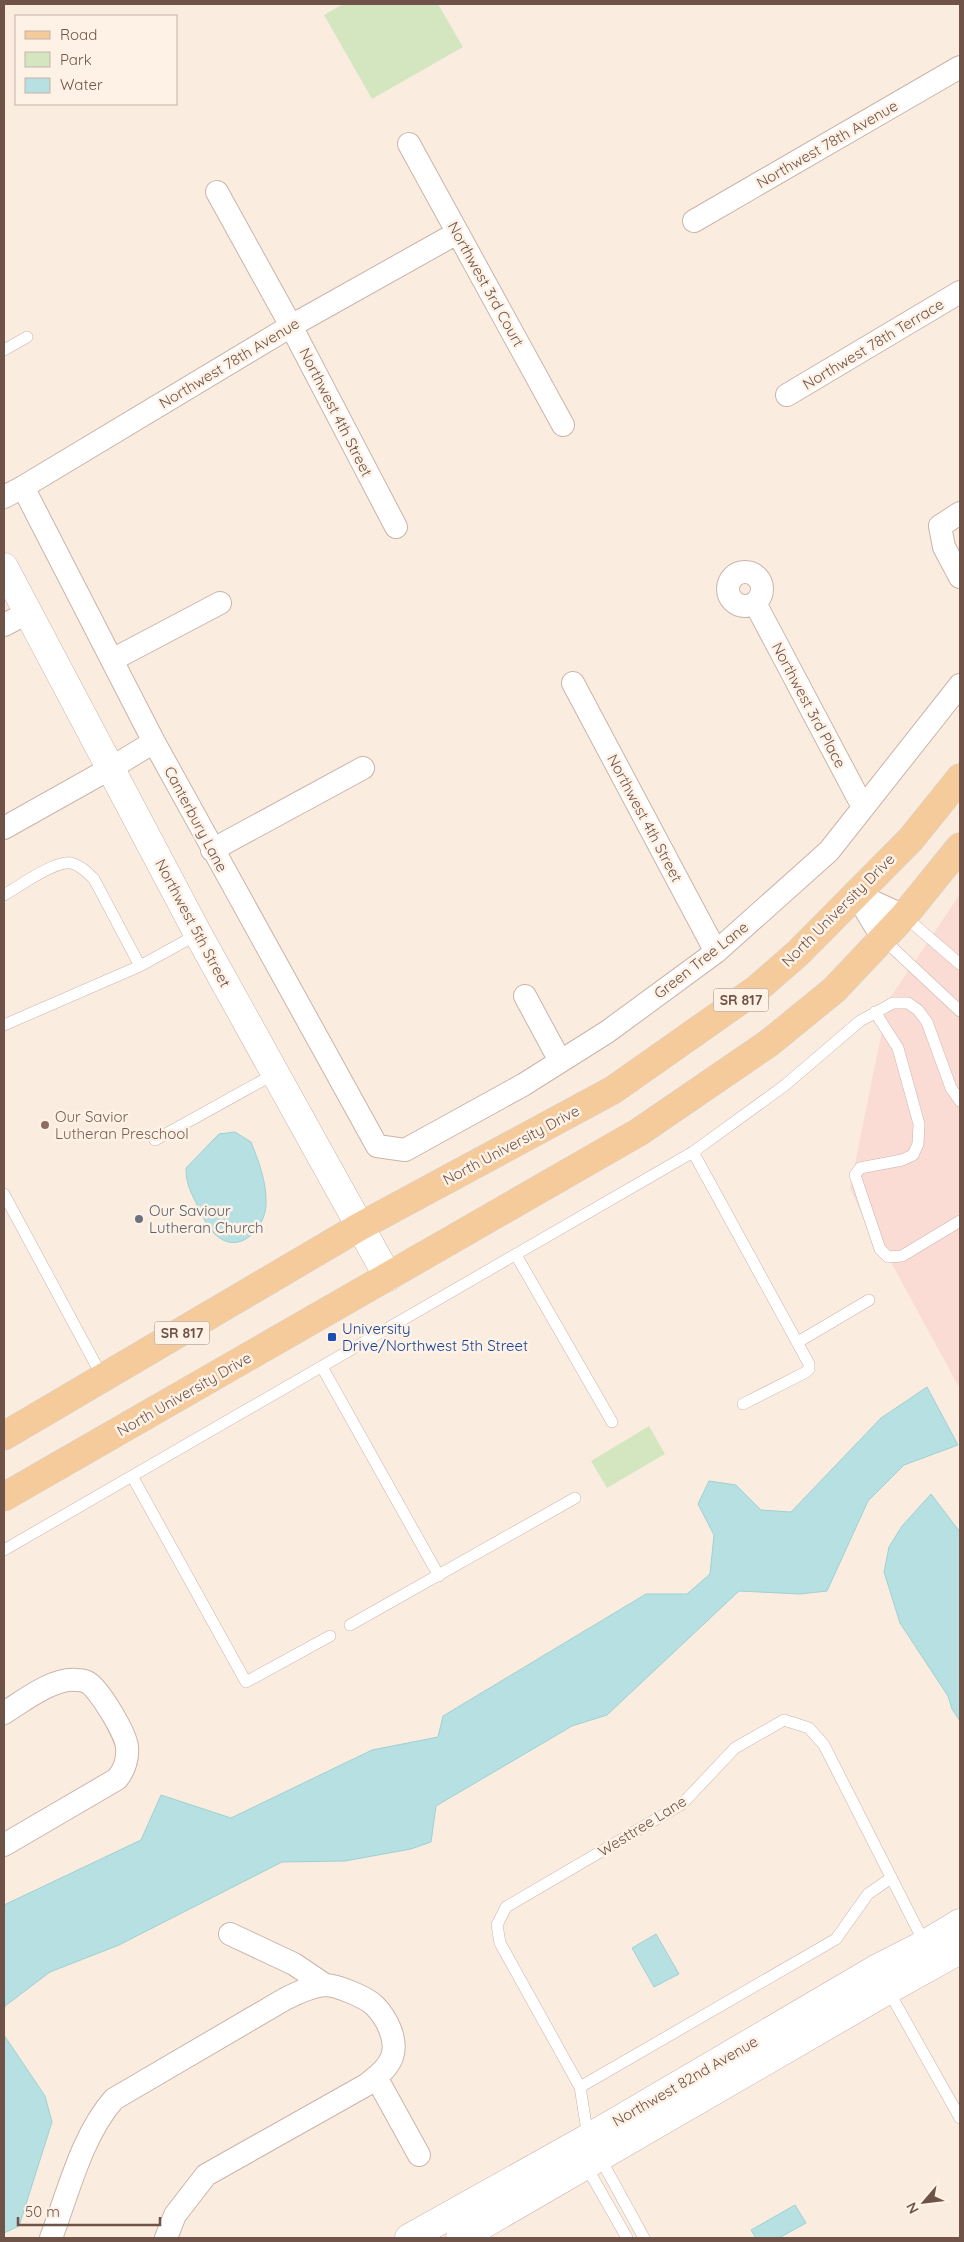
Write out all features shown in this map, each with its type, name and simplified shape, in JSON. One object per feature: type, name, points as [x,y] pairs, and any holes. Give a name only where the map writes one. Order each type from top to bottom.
[{"type":"main road","name":"North University Drive","points":[[4,1436],[104,1380],[359,1228],[613,1090],[758,988],[798,953],[911,839],[960,778]]},
{"type":"main road","name":"North University Drive","points":[[4,1497],[639,1132],[769,1043],[826,996],[904,916],[960,847]]},
{"type":"street","name":"Northwest 78th Avenue","points":[[694,221],[960,67]]},
{"type":"street","name":"Northwest 3rd Court","points":[[409,144],[563,425]]},
{"type":"street","name":"Northwest 4th Street","points":[[217,192],[291,326],[396,527]]},
{"type":"street","name":"Northwest 78th Avenue","points":[[14,492],[291,326],[457,233]]},
{"type":"street","name":"Northwest 78th Terrace","points":[[786,395],[960,292]]},
{"type":"street","name":"Canterbury Lane","points":[[14,492],[112,660],[212,850],[376,1146]]},
{"type":"street","points":[[960,514],[940,526],[944,548],[960,577]]},
{"type":"street","name":"Northwest 5th Street","points":[[4,567],[198,934],[276,1073],[359,1228],[388,1277]]},
{"type":"street","points":[[112,660],[220,603]]},
{"type":"street","name":"Northwest 3rd Place","points":[[755,603],[863,807]]},
{"type":"street","points":[[4,625],[28,612]]},
{"type":"street","name":"Northwest 4th Street","points":[[573,683],[716,952]]},
{"type":"street","name":"Green Tree Lane","points":[[376,1146],[405,1150],[523,1084],[607,1032],[716,952],[829,851],[960,685]]},
{"type":"street","points":[[4,828],[154,742]]},
{"type":"street","points":[[212,850],[363,768]]},
{"type":"street","points":[[856,894],[904,916]]},
{"type":"street","points":[[856,894],[883,938]]},
{"type":"street","points":[[525,996],[560,1061]]},
{"type":"street","points":[[4,1713],[61,1681],[75,1679],[88,1682],[100,1694],[121,1732],[127,1745],[127,1757],[125,1768],[117,1779],[4,1845]]},
{"type":"street","name":"Northwest 82nd Avenue","points":[[409,2238],[587,2152],[888,1990],[930,1954],[960,1923]]},
{"type":"street","points":[[230,1934],[294,1964],[325,1985]]},
{"type":"street","name":"Northwest 82nd Avenue","points":[[460,2238],[587,2152],[876,1969],[930,1954],[960,1950]]},
{"type":"street","points":[[51,2238],[87,2141],[100,2115],[114,2099],[285,1999],[302,1991],[325,1985],[341,1987],[374,2005],[388,2026],[394,2041],[392,2056],[386,2069],[366,2085],[206,2175],[175,2215],[166,2238]]},
{"type":"street","points":[[376,2077],[419,2155]]},
{"type":"lane","points":[[4,350],[27,337]]},
{"type":"lane","points":[[4,896],[54,866],[70,863],[85,870],[94,879],[140,966]]},
{"type":"lane","points":[[904,916],[960,964]]},
{"type":"lane","points":[[4,1025],[140,966],[198,934]]},
{"type":"lane","points":[[883,938],[960,1011]]},
{"type":"lane","points":[[4,1550],[693,1152],[784,1086],[860,1022],[893,1003],[908,1003],[918,1010],[927,1022],[951,1088],[960,1101]]},
{"type":"lane","points":[[875,1012],[898,1048],[919,1124],[918,1144],[913,1155],[902,1160],[860,1168],[855,1175],[880,1249],[888,1257],[902,1256],[960,1221]]},
{"type":"lane","points":[[155,1140],[276,1073]]},
{"type":"lane","points":[[693,1152],[798,1342],[809,1369],[743,1404]]},
{"type":"lane","points":[[4,1194],[104,1380]]},
{"type":"lane","points":[[516,1255],[612,1422]]},
{"type":"lane","points":[[798,1342],[869,1300]]},
{"type":"lane","points":[[322,1367],[438,1576]]},
{"type":"lane","points":[[132,1476],[246,1682],[330,1636]]},
{"type":"lane","points":[[350,1625],[575,1498]]},
{"type":"lane","name":"Westtree Lane","points":[[587,2152],[580,2087],[500,1943],[497,1925],[506,1907],[682,1804],[735,1748],[784,1720],[809,1728],[824,1745],[930,1954]]},
{"type":"lane","points":[[580,2087],[836,1939],[868,1894],[891,1878]]},
{"type":"lane","points":[[888,1990],[960,2118]]},
{"type":"lane","points":[[587,2152],[627,2238]]},
{"type":"lane","points":[[587,2152],[644,2238]]},
{"type":"shaded area","points":[[960,894],[960,1389],[888,1257],[867,1227],[850,1188],[888,1001]]},
{"type":"green space","points":[[343,4],[438,4],[463,47],[372,99],[324,15]]},
{"type":"green space","points":[[649,1426],[665,1454],[607,1488],[591,1461]]},
{"type":"water","points":[[235,1132],[251,1142],[264,1181],[266,1205],[265,1214],[256,1230],[249,1237],[234,1243],[225,1241],[217,1236],[208,1226],[189,1188],[186,1168],[219,1134]]},
{"type":"water","points":[[927,1387],[958,1445],[904,1465],[868,1501],[827,1591],[800,1594],[739,1591],[607,1715],[572,1726],[436,1806],[431,1842],[411,1849],[345,1861],[282,1862],[119,1945],[50,1972],[5,2006],[4,2013],[4,1905],[141,1840],[161,1795],[231,1818],[372,1750],[438,1737],[443,1716],[646,1594],[687,1594],[710,1574],[714,1535],[698,1504],[709,1481],[736,1485],[761,1510],[791,1512],[881,1418]]},
{"type":"water","points":[[931,1494],[960,1532],[960,1721],[952,1709],[948,1696],[900,1623],[884,1572],[889,1547],[902,1526]]},
{"type":"water","points":[[656,1934],[679,1974],[654,1987],[632,1948]]},
{"type":"water","points":[[4,2035],[45,2096],[52,2122],[19,2226],[4,2233]]},
{"type":"water","points":[[795,2205],[806,2223],[779,2238],[756,2238],[751,2230]]},
{"type":"place","name":"Our Savior Lutheran Preschool","points":[[45,1125]]},
{"type":"place","name":"Our Saviour Lutheran Church","points":[[139,1219]]},
{"type":"place","name":"University Drive/Northwest 5th Street","points":[[332,1337]]}]
